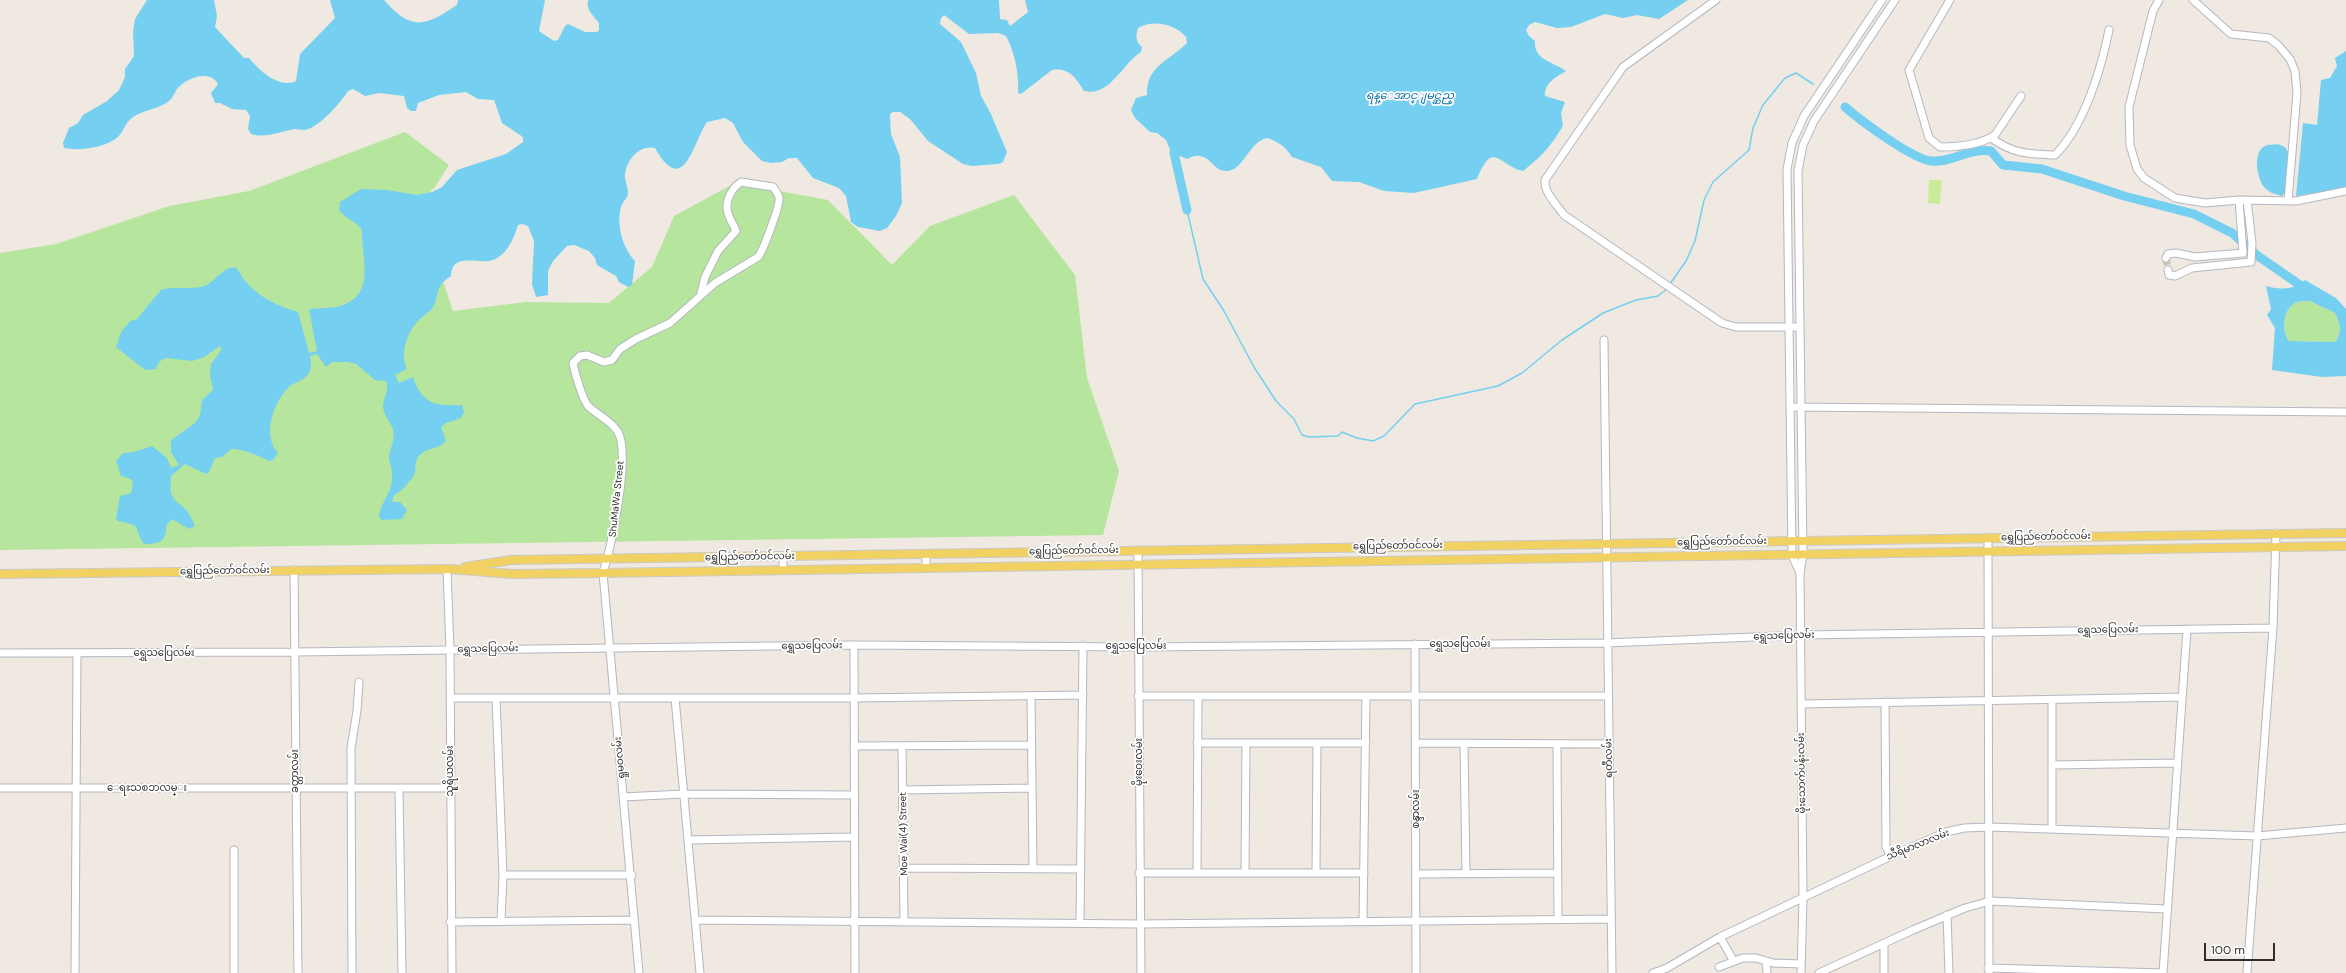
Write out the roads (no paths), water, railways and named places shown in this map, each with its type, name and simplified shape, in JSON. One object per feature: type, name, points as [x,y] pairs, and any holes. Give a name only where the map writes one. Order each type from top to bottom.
[{"type":"main road","name":"ရွှေပြည်တော်ဝင်လမ်း","points":[[449,569],[511,560],[2346,533]]},
{"type":"main road","name":"ရွှေပြည်တော်ဝင်လမ်း","points":[[0,574],[449,569],[512,574],[603,573],[2346,546]]},
{"type":"street","points":[[1716,0],[1623,67],[1545,180],[1548,194],[1564,215],[1722,323],[1736,327],[1800,327]]},
{"type":"street","points":[[1800,573],[1792,555],[1787,169],[1792,143],[1804,116],[1882,0]]},
{"type":"street","points":[[1800,573],[1803,555],[1803,541],[1798,171],[1803,145],[1814,121],[1895,0]]},
{"type":"street","points":[[1950,0],[1909,70],[1921,116],[1929,138],[1940,147],[1953,147],[1991,138],[1995,135],[2021,96]]},
{"type":"street","points":[[2159,0],[2153,11],[2129,107],[2130,145],[2137,169],[2144,178],[2176,198],[2205,203],[2239,200],[2288,201],[2346,192]]},
{"type":"street","points":[[2193,0],[2230,34],[2269,38],[2290,59],[2295,71],[2297,93],[2288,201]]},
{"type":"street","points":[[1991,138],[2007,149],[2025,154],[2055,155],[2065,144],[2085,106],[2103,60],[2109,30]]},
{"type":"street","name":"ShuMaWa Street","points":[[612,545],[621,467],[621,452],[618,433],[603,416],[588,405],[573,363],[580,356],[587,355],[604,362],[612,360],[620,349],[670,323],[715,282],[758,257],[763,252],[765,242],[773,227],[779,198],[773,187],[741,182],[733,188],[728,197],[728,215],[736,231],[718,251],[705,277],[701,294]]},
{"type":"street","points":[[2166,258],[2168,254],[2176,253],[2195,257],[2243,253],[2239,200]]},
{"type":"street","points":[[2168,270],[2169,275],[2175,276],[2192,268],[2251,262],[2252,243],[2247,200]]},
{"type":"street","name":"ရတီလမ်း","points":[[1604,340],[1612,973]]},
{"type":"street","points":[[1790,407],[2346,412]]},
{"type":"street","points":[[2247,973],[2273,628],[2276,533]]},
{"type":"street","points":[[1988,538],[1989,971],[2163,973],[2176,763],[2187,629]]},
{"type":"street","name":"ရှုမဝလမ်း","points":[[612,545],[603,573],[623,797],[632,875],[634,920],[639,973]]},
{"type":"street","name":"မိုးဝေးလမ်း","points":[[1138,550],[1139,874],[1141,973]]},
{"type":"street","points":[[926,554],[926,567]]},
{"type":"street","points":[[783,556],[783,570]]},
{"type":"street","name":"သူရိယလမ်း","points":[[449,569],[450,922],[452,973]]},
{"type":"street","name":"ခတ္တာလမ်း","points":[[294,570],[298,973]]},
{"type":"street","name":"မိုးသောက်ပန်းလမ်း","points":[[1800,573],[1804,899],[1801,973]]},
{"type":"street","name":"ရွှေသပြေလမ်း","points":[[0,653],[77,654],[854,646],[1138,647],[1607,643],[1801,635],[1989,631],[2273,628]]},
{"type":"street","name":"စန္ဒာလမ်း","points":[[1415,644],[1416,973]]},
{"type":"street","points":[[854,646],[853,837],[855,973]]},
{"type":"street","points":[[1080,922],[1083,646]]},
{"type":"street","points":[[75,973],[77,654]]},
{"type":"street","points":[[352,973],[351,748],[359,682]]},
{"type":"street","points":[[450,698],[854,698],[1082,695]]},
{"type":"street","points":[[1031,696],[1033,869]]},
{"type":"street","points":[[1138,696],[1608,696]]},
{"type":"street","points":[[1197,873],[1198,696]]},
{"type":"street","points":[[1363,922],[1366,696]]},
{"type":"street","points":[[1801,704],[2182,697]]},
{"type":"street","points":[[496,698],[503,876],[501,921]]},
{"type":"street","points":[[675,698],[700,973]]},
{"type":"street","points":[[2052,700],[2052,829]]},
{"type":"street","points":[[1885,702],[1886,847],[1891,856]]},
{"type":"street","points":[[1198,743],[1366,743]]},
{"type":"street","points":[[1245,873],[1246,743]]},
{"type":"street","points":[[1316,873],[1317,743]]},
{"type":"street","points":[[1416,743],[1609,744]]},
{"type":"street","points":[[1464,744],[1466,873]]},
{"type":"street","points":[[1557,744],[1558,919]]},
{"type":"street","points":[[854,746],[1031,745]]},
{"type":"street","name":"Moe Wai(4) Street","points":[[902,746],[904,921]]},
{"type":"street","points":[[2052,764],[2176,763]]},
{"type":"street","name":"ေရႊသစၥာလမ္း","points":[[0,788],[450,788]]},
{"type":"street","points":[[399,788],[402,973]]},
{"type":"street","points":[[903,790],[1032,788]]},
{"type":"street","points":[[623,797],[684,794],[853,795]]},
{"type":"street","name":"သီရိမာလာလမ်း","points":[[1653,973],[1667,968],[1720,937],[1804,899],[1891,856],[1946,832],[1964,828],[1989,827],[2257,836],[2346,828]]},
{"type":"street","points":[[688,840],[853,837]]},
{"type":"street","points":[[234,850],[234,973]]},
{"type":"street","points":[[904,868],[1081,869]]},
{"type":"street","points":[[1139,874],[1364,873]]},
{"type":"street","points":[[1416,874],[1557,873]]},
{"type":"street","points":[[503,876],[632,875]]},
{"type":"street","points":[[1819,973],[1947,915],[1990,901],[2166,909]]},
{"type":"street","points":[[1947,915],[1949,973]]},
{"type":"street","points":[[696,920],[1080,922],[1140,924],[1416,922],[1611,918]]},
{"type":"street","points":[[450,922],[634,920]]},
{"type":"street","points":[[1720,937],[1732,960]]},
{"type":"street","points":[[1884,943],[1884,973]]},
{"type":"street","points":[[1719,966],[1732,960],[1756,958],[1766,962],[1801,964]]},
{"type":"street","points":[[1766,962],[1767,973]]},
{"type":"water","name":"ရန္ေအာင္ျမင္ဆည္","points":[[147,0],[214,0],[217,16],[215,27],[244,58],[249,58],[264,73],[277,81],[290,83],[296,81],[300,54],[335,18],[330,0],[384,0],[403,17],[411,21],[419,22],[436,18],[457,5],[458,0],[545,0],[539,31],[554,41],[558,40],[565,26],[568,24],[585,32],[597,32],[599,30],[599,23],[589,10],[588,0],[999,0],[1000,19],[1007,20],[1010,26],[1028,12],[1025,0],[1688,0],[1659,19],[1637,15],[1623,18],[1605,14],[1571,27],[1557,28],[1535,22],[1529,25],[1526,30],[1529,36],[1535,41],[1537,52],[1545,60],[1566,71],[1551,81],[1546,87],[1545,91],[1545,96],[1565,102],[1561,113],[1563,126],[1554,140],[1541,156],[1523,171],[1515,169],[1493,157],[1488,160],[1477,179],[1414,193],[1384,191],[1359,182],[1332,181],[1321,167],[1292,157],[1282,145],[1267,138],[1261,140],[1238,166],[1228,171],[1222,171],[1206,158],[1201,156],[1195,156],[1187,159],[1171,152],[1166,140],[1157,133],[1150,132],[1135,118],[1131,110],[1136,98],[1147,95],[1150,77],[1154,71],[1187,43],[1186,37],[1170,26],[1157,23],[1144,25],[1138,28],[1137,38],[1138,43],[1142,47],[1141,52],[1134,57],[1115,78],[1101,89],[1093,92],[1084,91],[1071,74],[1063,70],[1052,70],[1021,94],[1018,93],[1016,64],[1012,49],[1006,36],[998,33],[969,34],[944,15],[941,18],[940,24],[961,42],[976,73],[981,96],[990,112],[1007,152],[1003,162],[998,164],[972,166],[963,164],[928,141],[910,119],[900,112],[893,112],[890,114],[891,134],[900,157],[902,203],[896,216],[887,228],[880,231],[858,227],[851,222],[846,196],[839,188],[813,178],[797,158],[789,158],[782,162],[771,163],[762,161],[743,142],[733,123],[725,118],[707,122],[687,162],[681,167],[673,168],[665,162],[655,148],[643,149],[633,156],[625,172],[628,194],[622,205],[619,222],[624,243],[635,261],[632,285],[628,287],[619,282],[616,276],[597,265],[595,258],[589,251],[574,245],[567,246],[553,261],[548,271],[548,295],[536,297],[532,284],[534,241],[528,226],[522,224],[518,225],[509,246],[498,258],[487,261],[467,260],[456,264],[453,268],[451,276],[441,285],[436,301],[431,310],[412,328],[404,349],[407,369],[395,375],[399,383],[413,377],[421,393],[431,402],[445,405],[462,405],[464,412],[461,418],[446,423],[441,427],[446,441],[439,446],[423,452],[420,455],[416,460],[415,472],[412,478],[394,495],[392,502],[400,502],[407,510],[402,519],[382,520],[379,517],[381,508],[391,486],[392,478],[389,457],[394,433],[383,407],[387,391],[386,381],[375,380],[356,364],[348,362],[332,362],[326,367],[317,354],[310,356],[311,368],[306,377],[288,388],[278,402],[274,411],[270,429],[273,446],[278,453],[273,460],[269,461],[250,453],[231,449],[222,457],[215,458],[209,472],[206,474],[185,464],[171,476],[171,494],[175,500],[185,508],[195,526],[189,529],[172,519],[166,526],[165,536],[161,541],[157,543],[144,544],[134,526],[116,519],[120,496],[131,493],[133,482],[131,479],[121,476],[116,461],[123,453],[134,452],[152,446],[167,458],[171,468],[179,465],[171,452],[171,440],[195,423],[200,415],[202,400],[213,390],[210,375],[211,364],[222,349],[220,346],[204,357],[192,361],[165,358],[159,362],[156,369],[145,370],[116,347],[121,332],[130,321],[137,319],[161,290],[204,286],[225,270],[233,267],[237,268],[255,291],[280,306],[298,312],[309,353],[317,351],[309,309],[330,308],[352,301],[359,294],[363,285],[364,264],[362,230],[339,210],[340,202],[361,189],[387,190],[417,195],[432,192],[442,187],[457,170],[506,154],[523,142],[523,137],[502,123],[494,100],[478,99],[466,92],[439,95],[418,103],[416,111],[411,111],[407,108],[404,96],[379,93],[365,96],[353,89],[348,91],[335,108],[323,120],[311,128],[305,130],[292,129],[266,135],[251,134],[248,129],[250,116],[246,110],[232,109],[220,103],[215,103],[211,93],[218,84],[214,79],[204,76],[186,81],[177,89],[170,100],[165,104],[130,119],[117,138],[109,143],[90,148],[64,148],[63,143],[69,128],[78,123],[83,115],[107,101],[119,90],[125,77],[125,69],[134,56],[133,32],[135,19]]},
{"type":"water","points":[[2346,51],[2346,188],[2296,196],[2303,123],[2317,125],[2321,80],[2330,78],[2337,66],[2335,58]]},
{"type":"water","points":[[2278,144],[2285,147],[2288,152],[2286,191],[2282,196],[2265,188],[2260,179],[2257,166],[2258,154],[2261,149],[2267,145]]},
{"type":"water","points":[[2305,280],[2336,298],[2346,309],[2346,376],[2322,377],[2272,370],[2275,328],[2267,315],[2271,309],[2266,286],[2286,288],[2296,286]],"holes":[[[2310,301],[2335,313],[2340,328],[2338,338],[2335,342],[2289,341],[2286,337],[2284,326],[2286,314],[2292,305],[2297,302]]]},
{"type":"waterway","points":[[1670,284],[1686,261],[1695,241],[1704,200],[1713,182],[1749,150],[1753,128],[1763,105],[1785,78],[1796,73],[1813,84]]},
{"type":"waterway","points":[[1845,107],[1886,138],[1922,159],[1938,161],[1968,153],[1991,151],[2003,165],[2042,169],[2124,196],[2194,214],[2232,233],[2258,256],[2310,292]]},
{"type":"waterway","points":[[1174,153],[1187,210]]},
{"type":"waterway","points":[[1187,210],[1203,279],[1224,311],[1254,367],[1276,401],[1294,419],[1302,435],[1309,437],[1338,436],[1342,432],[1357,438],[1373,441],[1384,436],[1415,404],[1498,386],[1522,373],[1562,340],[1603,313],[1636,300],[1658,296],[1667,289]]},
{"type":"tunnel","points":[[2166,258],[2168,270]]}]
